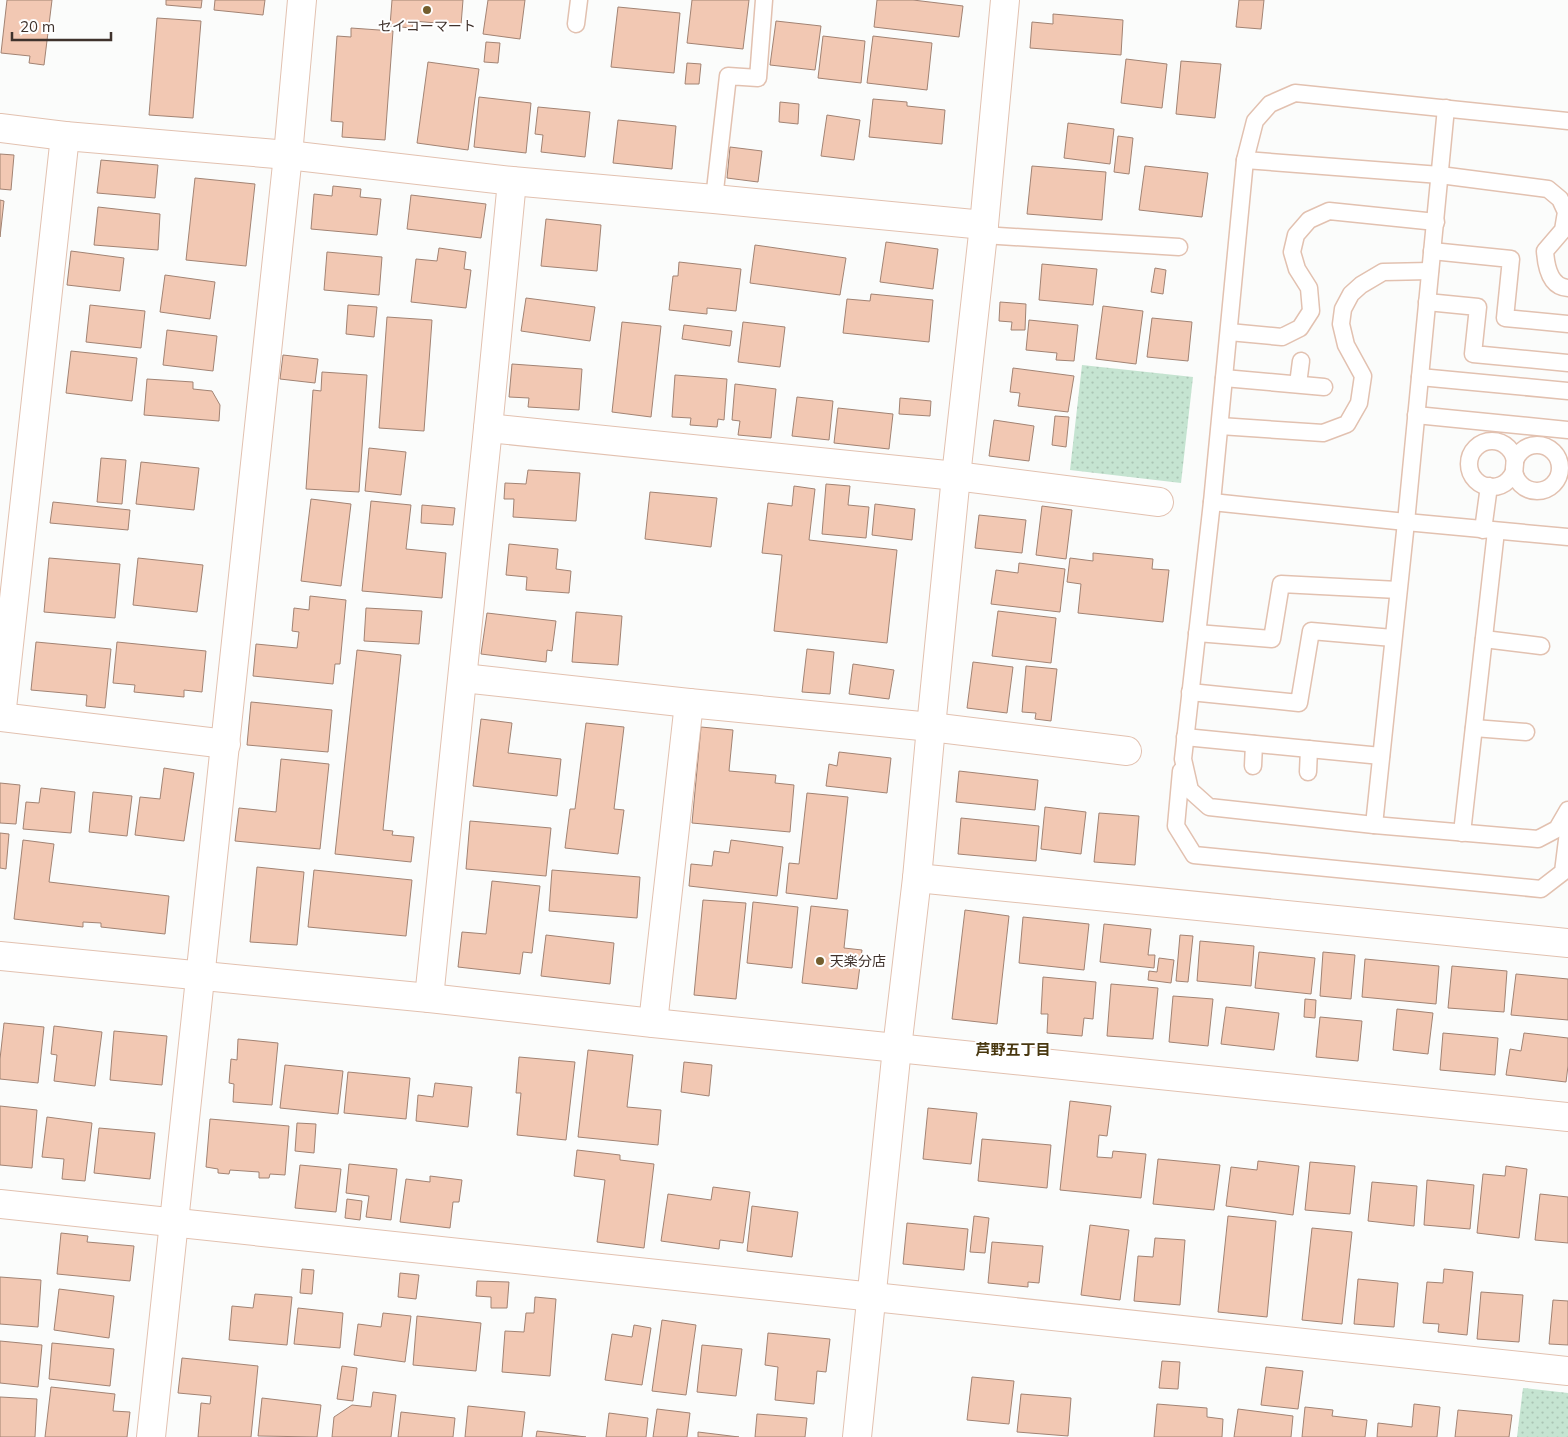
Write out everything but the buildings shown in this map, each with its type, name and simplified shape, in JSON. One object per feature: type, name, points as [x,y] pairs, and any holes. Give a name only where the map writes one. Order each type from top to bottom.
[{"type":"street","points":[[151,1437],[288,155],[302,0]]},
{"type":"street","points":[[857,1437],[897,1048],[917,878],[1005,0]]},
{"type":"street","points":[[0,128],[66,136],[288,155],[512,181],[714,198],[983,230]]},
{"type":"street","points":[[66,136],[0,717],[226,744]]},
{"type":"street","points":[[429,998],[512,181]]},
{"type":"street","points":[[488,428],[956,476],[1159,502]]},
{"type":"street","points":[[463,678],[689,703],[931,726],[1127,751]]},
{"type":"street","points":[[653,1023],[689,703]]},
{"type":"street","points":[[917,878],[1568,943]]},
{"type":"street","points":[[0,956],[429,998],[653,1023],[1568,1117]]},
{"type":"street","points":[[0,1204],[1568,1371]]},
{"type":"lane","points":[[576,24],[579,0]]},
{"type":"lane","points":[[714,198],[728,76],[758,78],[764,0]]},
{"type":"lane","points":[[1568,121],[1295,93],[1270,104],[1255,121],[1246,160],[1220,426],[1176,826],[1194,855],[1541,889],[1563,872],[1568,832]]},
{"type":"lane","points":[[1374,825],[1406,522],[1446,108]]},
{"type":"lane","points":[[1246,160],[1440,175],[1548,189],[1560,200],[1566,212],[1563,230],[1546,251],[1546,263],[1552,279],[1564,288],[1568,288]]},
{"type":"lane","points":[[1229,332],[1282,337],[1300,328],[1311,311],[1309,288],[1297,269],[1292,252],[1296,235],[1309,220],[1330,211],[1436,222]]},
{"type":"lane","points":[[983,230],[1178,247]]},
{"type":"lane","points":[[1432,251],[1511,259],[1505,318],[1568,324]]},
{"type":"lane","points":[[1220,426],[1323,433],[1347,424],[1359,403],[1362,376],[1346,345],[1341,324],[1343,309],[1351,294],[1361,285],[1383,272],[1430,271]]},
{"type":"lane","points":[[1428,302],[1478,307],[1473,354],[1568,363]]},
{"type":"lane","points":[[1298,384],[1301,361]]},
{"type":"lane","points":[[1420,377],[1568,392]]},
{"type":"lane","points":[[1224,378],[1324,387]]},
{"type":"lane","points":[[1416,415],[1568,430]]},
{"type":"lane","points":[[1514,466],[1514,458],[1511,451],[1499,442],[1483,443],[1472,453],[1469,460],[1469,467],[1476,480],[1489,486],[1496,486],[1509,479],[1512,473],[1514,466],[1516,459],[1526,448],[1533,446],[1547,447],[1553,452],[1564,472],[1552,486],[1538,492],[1523,487],[1517,481],[1514,474],[1514,466]]},
{"type":"lane","points":[[1462,833],[1484,639],[1490,530],[1489,486]]},
{"type":"lane","points":[[1212,502],[1568,538]]},
{"type":"lane","points":[[1197,633],[1272,640],[1280,584],[1398,590]]},
{"type":"lane","points":[[1190,692],[1299,703],[1311,631],[1393,638]]},
{"type":"lane","points":[[1484,639],[1541,646]]},
{"type":"lane","points":[[1474,728],[1526,732]]},
{"type":"lane","points":[[1185,737],[1381,756]]},
{"type":"lane","points":[[1253,766],[1254,744]]},
{"type":"lane","points":[[1308,772],[1309,749]]},
{"type":"lane","points":[[1182,759],[1190,790],[1209,808],[1538,840],[1557,829],[1568,810]]},
{"type":"green space","points":[[1082,365],[1193,377],[1181,483],[1070,470]]},
{"type":"green space","points":[[1523,1388],[1568,1393],[1568,1437],[1517,1437]]},
{"type":"place","name":"セイコーマート","points":[[427,10]]},
{"type":"place","name":"天楽分店","points":[[820,961]]},
{"type":"district","name":"芦野五丁目","points":[[1013,1050]]}]
